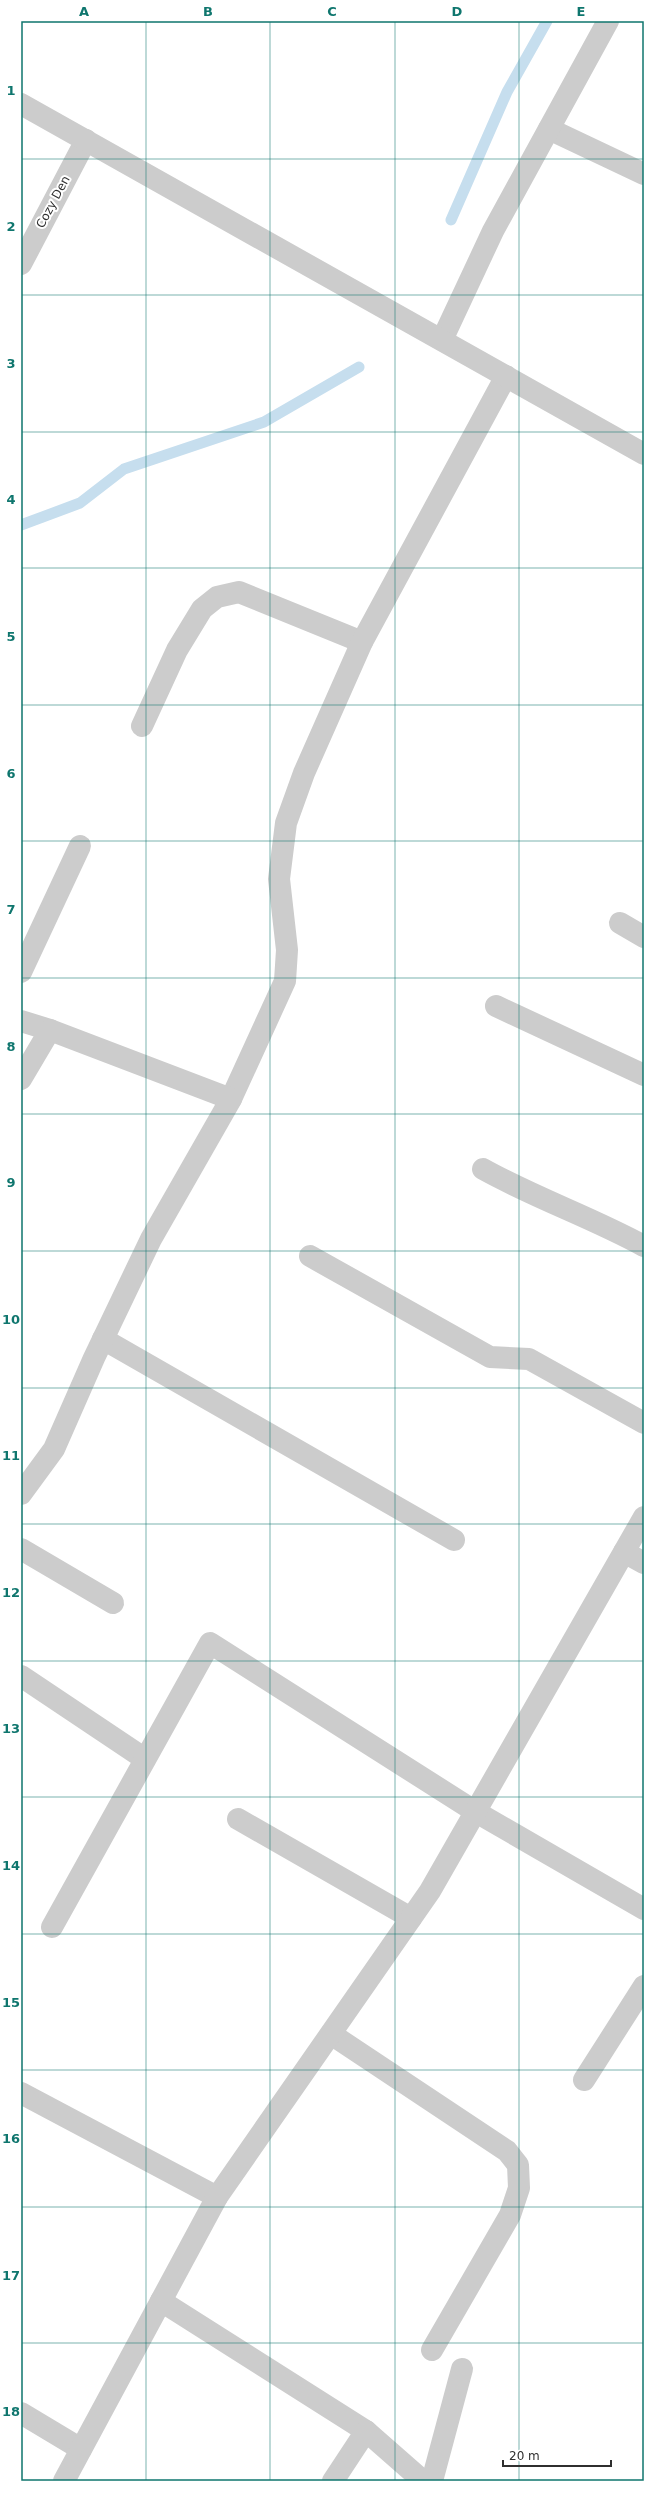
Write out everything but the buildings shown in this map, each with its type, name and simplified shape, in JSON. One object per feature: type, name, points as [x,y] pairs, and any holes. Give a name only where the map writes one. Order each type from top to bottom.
[{"type":"street","points":[[442,340],[493,231],[608,21]]},
{"type":"street","points":[[21,104],[644,454]]},
{"type":"street","points":[[549,129],[644,174]]},
{"type":"street","name":"Cozy Den","points":[[21,264],[86,140]]},
{"type":"street","points":[[21,1494],[54,1449],[103,1339],[151,1239],[231,1099],[285,981],[286,950],[279,879],[286,823],[304,773],[362,642],[506,376]]},
{"type":"street","points":[[142,726],[177,650],[202,609],[217,597],[239,592],[362,642]]},
{"type":"street","points":[[21,972],[80,846]]},
{"type":"street","points":[[620,923],[644,937]]},
{"type":"street","points":[[496,1006],[644,1075]]},
{"type":"street","points":[[21,1020],[231,1099]]},
{"type":"street","points":[[21,1079],[50,1030]]},
{"type":"street","points":[[482,1169],[520,1190],[616,1230],[644,1246]]},
{"type":"street","points":[[310,1256],[490,1357],[529,1359],[644,1423]]},
{"type":"street","points":[[103,1339],[454,1540]]},
{"type":"street","points":[[64,2481],[217,2197],[430,1891],[644,1517]]},
{"type":"street","points":[[21,1549],[113,1603]]},
{"type":"street","points":[[624,1552],[644,1563]]},
{"type":"street","points":[[52,1927],[210,1643],[476,1812],[644,1909]]},
{"type":"street","points":[[21,1676],[145,1759]]},
{"type":"street","points":[[238,1819],[412,1918]]},
{"type":"street","points":[[584,2080],[644,1986]]},
{"type":"street","points":[[330,2034],[507,2151],[518,2165],[519,2188],[510,2215],[432,2350]]},
{"type":"street","points":[[21,2093],[217,2197]]},
{"type":"street","points":[[161,2301],[366,2431],[423,2481]]},
{"type":"street","points":[[432,2481],[462,2369]]},
{"type":"street","points":[[21,2413],[81,2449]]},
{"type":"street","points":[[333,2481],[366,2431]]},
{"type":"waterway","points":[[451,220],[507,92],[547,21]]},
{"type":"waterway","points":[[21,525],[80,503],[124,469],[264,422],[359,367]]}]
